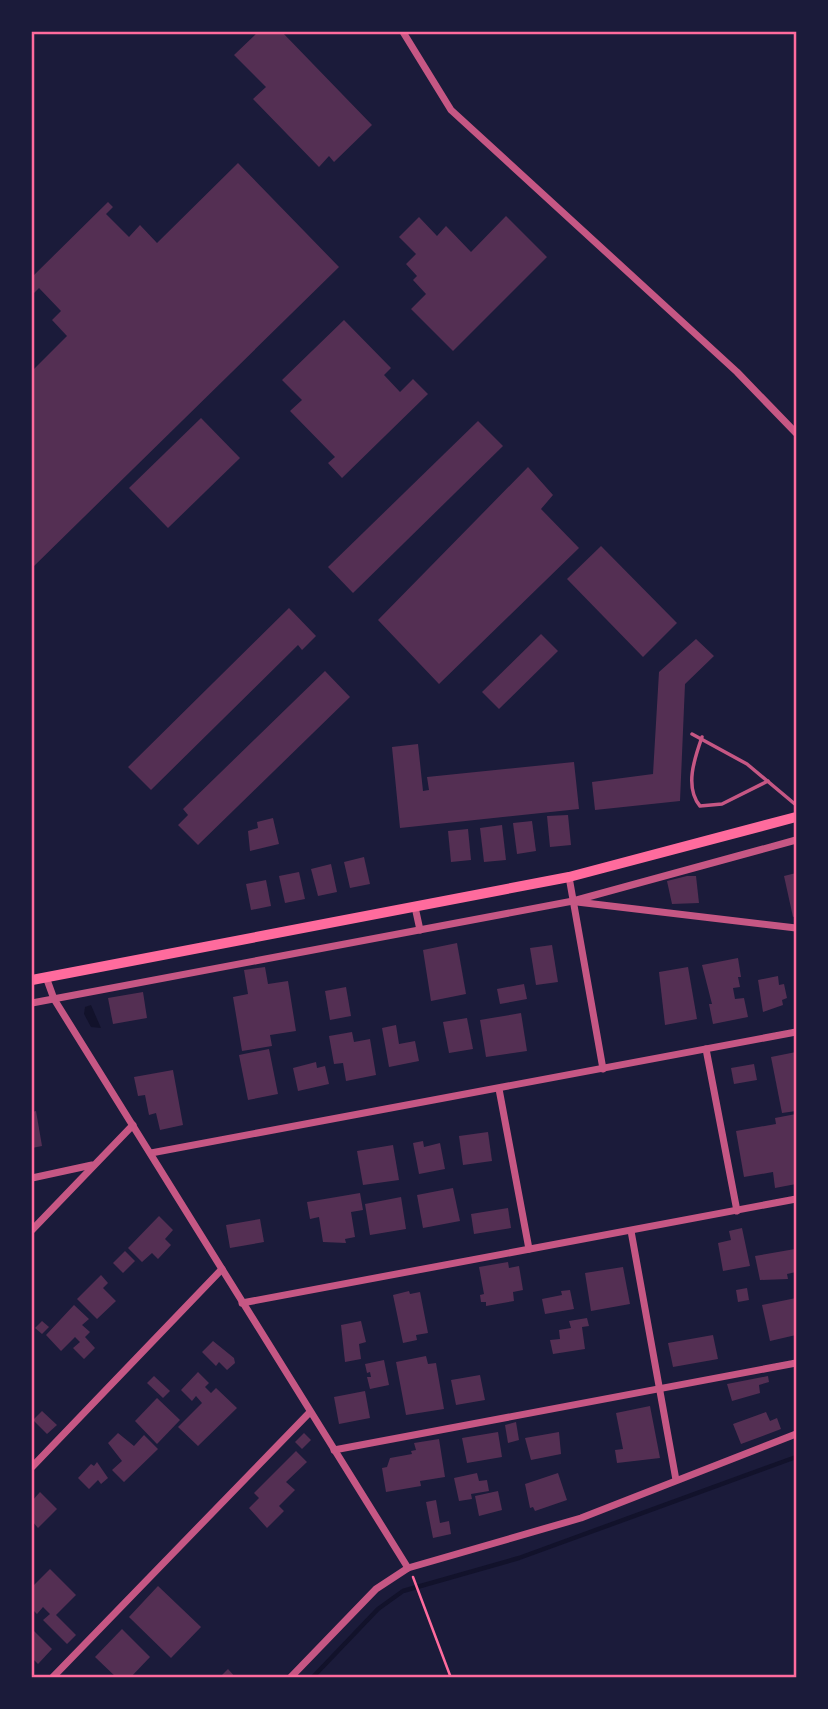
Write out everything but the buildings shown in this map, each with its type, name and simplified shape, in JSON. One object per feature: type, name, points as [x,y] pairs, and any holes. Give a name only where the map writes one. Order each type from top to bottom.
[{"type":"main road","points":[[32,980],[569,877],[796,817]]},
{"type":"street","points":[[402,32],[451,110],[737,372],[796,433]]},
{"type":"street","points":[[32,1003],[573,901],[796,840]]},
{"type":"street","points":[[569,877],[603,1069]]},
{"type":"street","points":[[573,901],[796,928]]},
{"type":"street","points":[[415,908],[420,930]]},
{"type":"street","points":[[46,977],[54,999],[408,1568]]},
{"type":"street","points":[[150,1153],[796,1032]]},
{"type":"street","points":[[706,1049],[737,1211]]},
{"type":"street","points":[[499,1089],[529,1249]]},
{"type":"street","points":[[32,1230],[133,1125]]},
{"type":"street","points":[[32,1178],[94,1165]]},
{"type":"street","points":[[242,1303],[796,1199]]},
{"type":"street","points":[[631,1231],[676,1480]]},
{"type":"street","points":[[32,1467],[222,1269]]},
{"type":"street","points":[[334,1450],[796,1363]]},
{"type":"street","points":[[52,1678],[310,1412]]},
{"type":"street","points":[[290,1678],[376,1589],[408,1568],[581,1518],[796,1434]]},
{"type":"lane","points":[[692,734],[702,737],[768,781],[796,805]]},
{"type":"lane","points":[[702,737],[694,760],[692,788],[700,806],[722,804],[768,781]]},
{"type":"path","points":[[415,1581],[451,1678]]},
{"type":"shaded area","points":[[91,1005],[101,1028],[91,1027],[84,1014],[85,1007]]},
{"type":"waterway","points":[[312,1678],[378,1609],[403,1591],[519,1558],[796,1457]]}]
